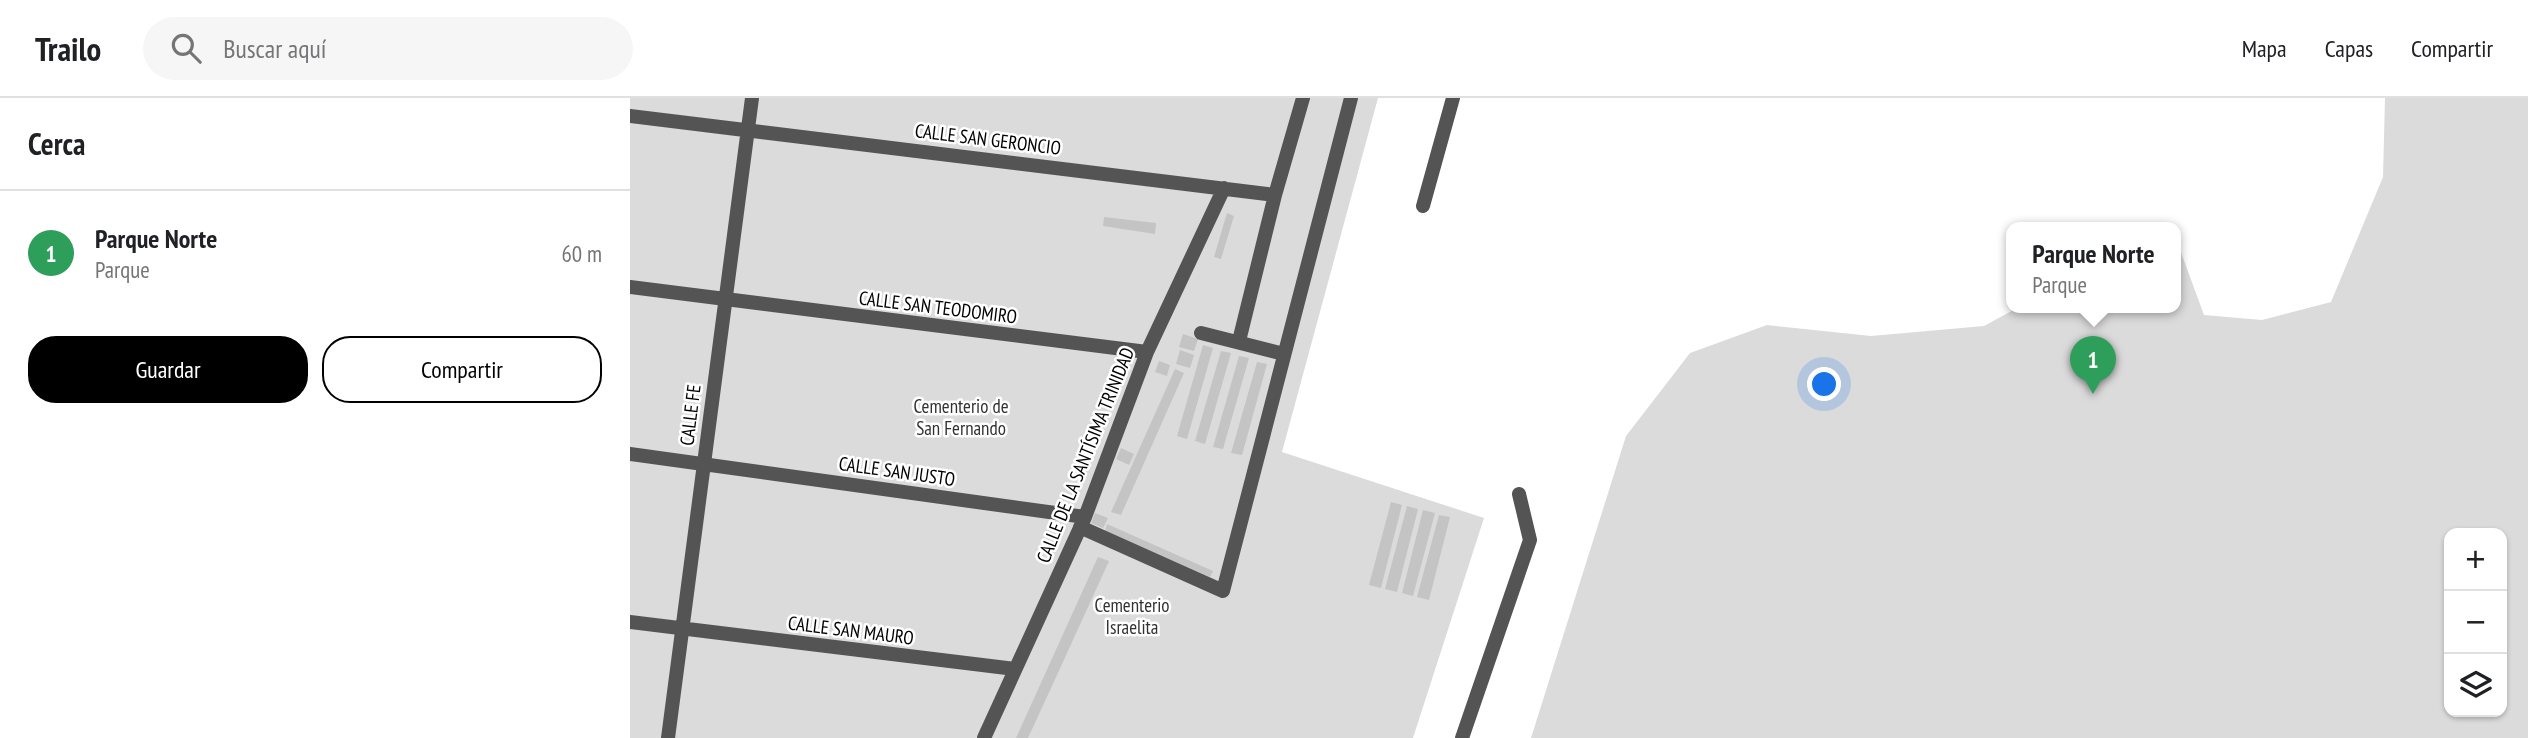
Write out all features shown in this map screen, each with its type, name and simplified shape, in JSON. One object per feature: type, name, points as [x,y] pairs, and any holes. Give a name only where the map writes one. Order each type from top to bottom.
[{"type":"street","name":"CALLE FE","points":[[668,738],[752,98]]},
{"type":"street","points":[[1238,341],[1303,98]]},
{"type":"street","points":[[1201,333],[1284,354],[1351,98]]},
{"type":"street","points":[[1423,206],[1454,98]]},
{"type":"street","name":"CALLE SAN GERONCIO","points":[[630,116],[1275,195]]},
{"type":"street","name":"CALLE DE LA SANTÍSIMA TRINIDAD","points":[[984,738],[1083,522],[1147,352],[1224,188]]},
{"type":"street","name":"CALLE SAN TEODOMIRO","points":[[630,287],[1147,352]]},
{"type":"street","name":"CALLE SAN JUSTO","points":[[630,454],[1083,522],[1223,591],[1284,354]]},
{"type":"street","points":[[1462,738],[1530,540],[1519,494]]},
{"type":"street","name":"CALLE SAN MAURO","points":[[630,622],[1015,669]]},
{"type":"green space","name":"Cementerio de San Fernando","points":[[630,98],[1378,98],[1282,452],[1484,518],[1413,738],[630,738]]},
{"type":"green space","points":[[2385,98],[2528,98],[2528,738],[1531,738],[1626,436],[1690,353],[1767,325],[1871,336],[1984,326],[2008,313],[2181,313],[2181,252],[2204,315],[2262,320],[2331,302],[2383,177]]},
{"type":"building","points":[[1227,213],[1234,216],[1221,259],[1214,257]]},
{"type":"building","points":[[1104,217],[1156,223],[1155,234],[1103,226]]},
{"type":"building","points":[[1183,334],[1198,339],[1194,351],[1179,347]]},
{"type":"building","points":[[1203,345],[1213,348],[1187,439],[1177,436]]},
{"type":"building","points":[[1180,350],[1194,355],[1190,368],[1176,364]]},
{"type":"building","points":[[1221,351],[1231,353],[1205,444],[1195,441]]},
{"type":"building","points":[[1239,356],[1249,358],[1223,449],[1213,447]]},
{"type":"building","points":[[1159,361],[1170,365],[1167,376],[1155,372]]},
{"type":"building","points":[[1257,362],[1267,364],[1242,455],[1231,453]]},
{"type":"building","points":[[1175,369],[1184,373],[1121,515],[1111,512]]},
{"type":"building","points":[[1121,448],[1134,454],[1129,465],[1116,459]]},
{"type":"building","points":[[1391,502],[1402,505],[1381,588],[1369,585]]},
{"type":"building","points":[[1407,506],[1418,509],[1397,592],[1385,589]]},
{"type":"building","points":[[1423,510],[1435,513],[1413,596],[1402,593]]},
{"type":"building","points":[[1095,513],[1108,518],[1103,528],[1091,523]]},
{"type":"building","points":[[1439,515],[1450,517],[1429,600],[1417,597]]},
{"type":"building","points":[[1107,524],[1213,571],[1210,577],[1105,531]]},
{"type":"building","points":[[1098,557],[1109,561],[1028,738],[1016,738]]},
{"type":"place","name":"Parque Norte","points":[[2093,394]]},
{"type":"park label","name":"Cementerio Israelita","points":[[1132,616]]}]
